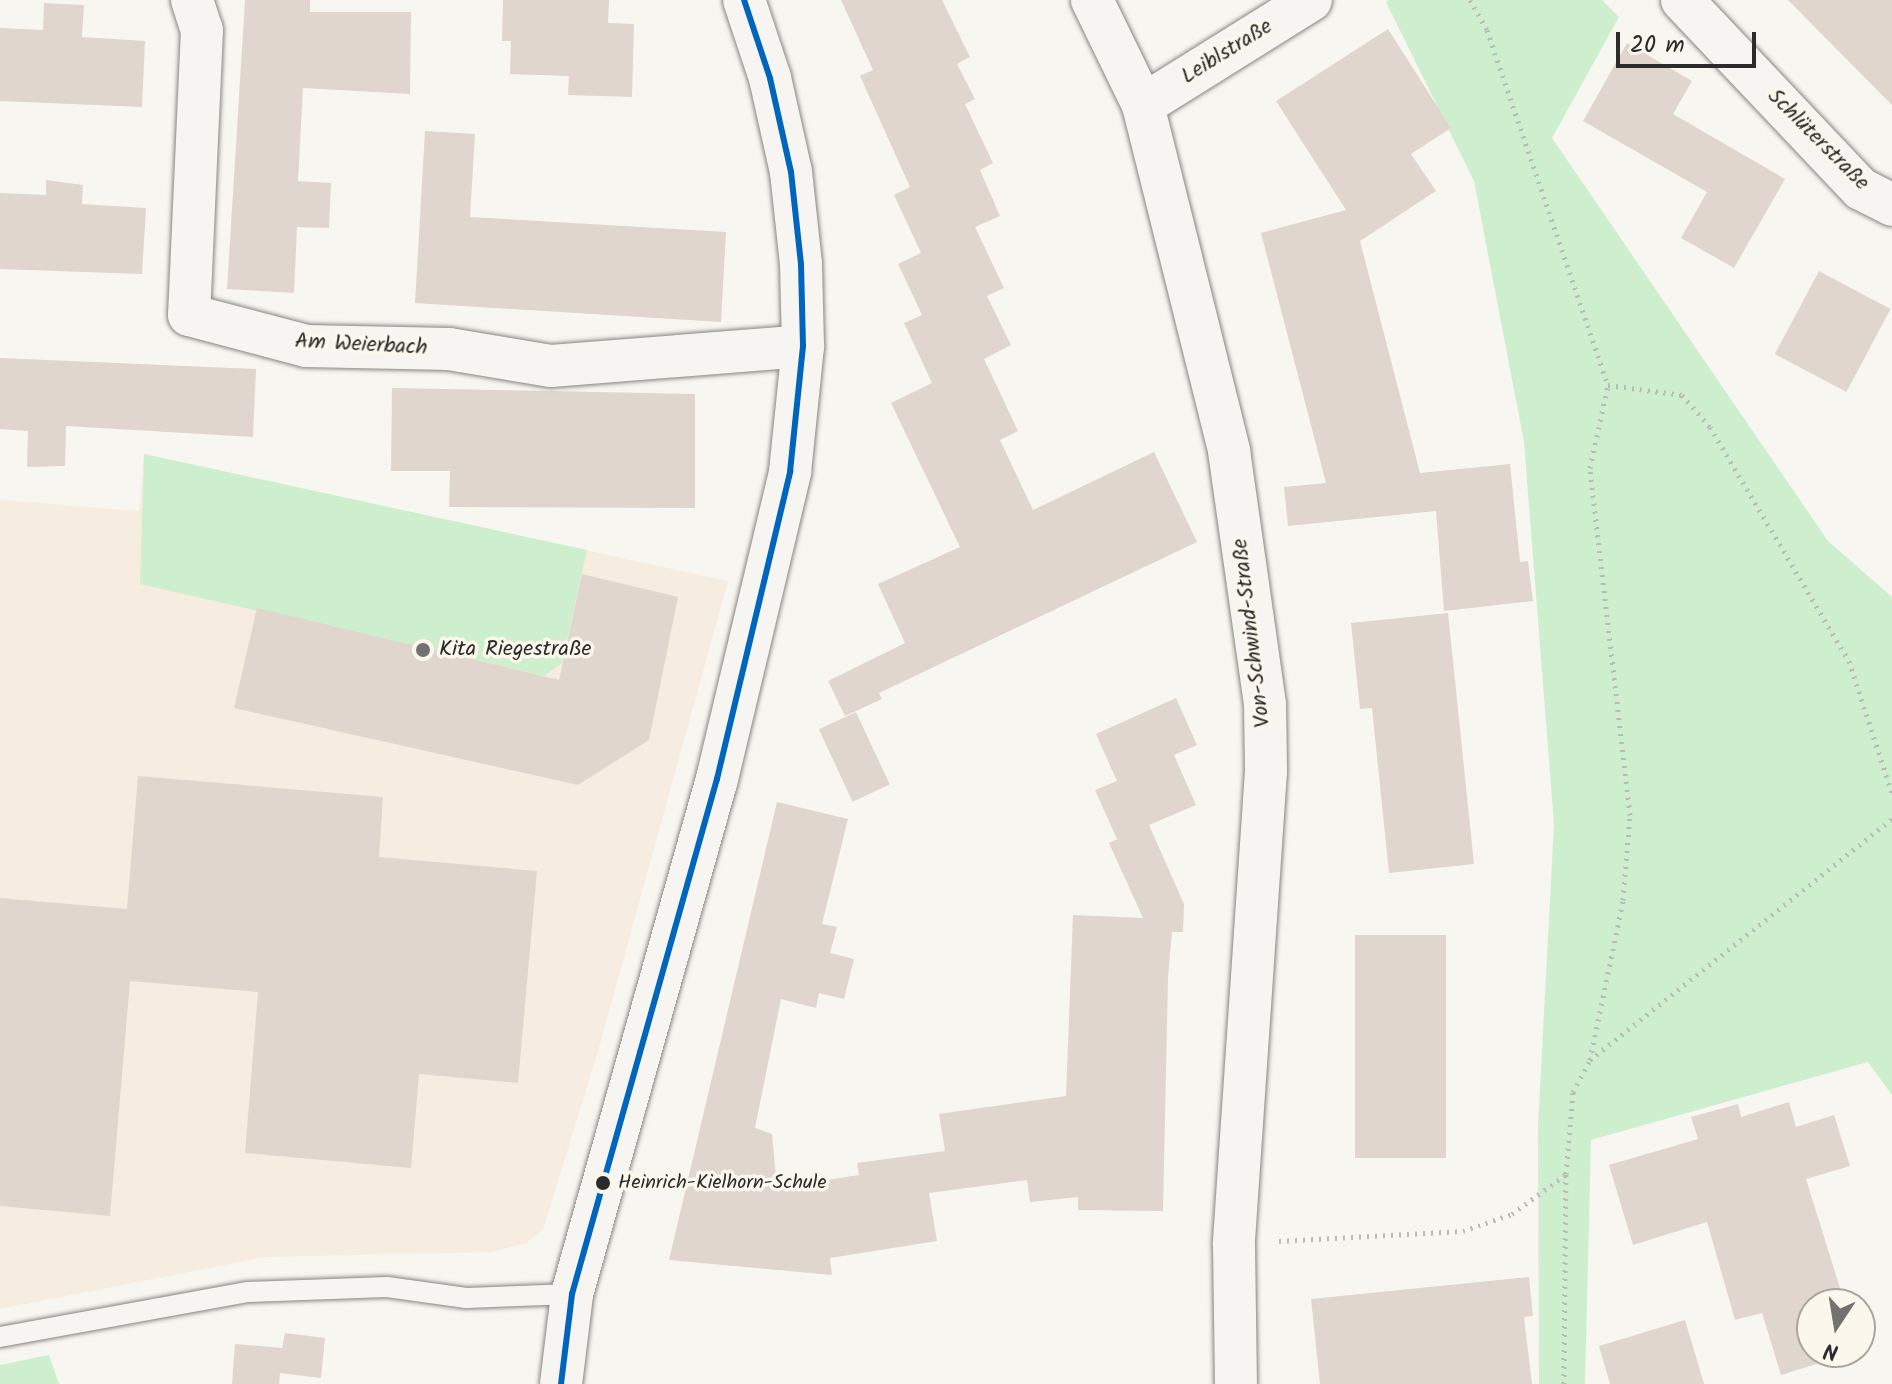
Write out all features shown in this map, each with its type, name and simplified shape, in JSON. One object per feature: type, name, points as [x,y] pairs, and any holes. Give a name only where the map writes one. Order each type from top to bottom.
[{"type":"street","points":[[177,0],[184,0]]},
{"type":"street","name":"Am Weierbach","points":[[192,0],[202,30],[189,315],[306,346],[449,349],[551,366],[803,346]]},
{"type":"street","points":[[561,1384],[572,1294],[766,589],[790,472],[803,346],[791,172],[770,78],[744,0]]},
{"type":"street","name":"Von-Schwind-Straße","points":[[1092,0],[1143,105],[1229,451],[1265,705],[1266,771],[1234,1244],[1236,1384]]},
{"type":"street","name":"Leiblstraße","points":[[1143,105],[1311,0]]},
{"type":"street","name":"Schlüterstraße","points":[[1682,0],[1861,189],[1892,205]]},
{"type":"lane","points":[[0,1337],[248,1292],[387,1287],[466,1298],[572,1294]]},
{"type":"path","points":[[1470,0],[1487,30],[1608,385],[1590,468],[1630,815],[1623,900],[1590,1060],[1573,1092],[1566,1174],[1564,1384]]},
{"type":"path","points":[[1608,385],[1682,395],[1710,427],[1849,661],[1892,793]]},
{"type":"path","points":[[1590,1060],[1892,819]]},
{"type":"path","points":[[1234,1244],[1463,1231],[1512,1214],[1566,1174]]},
{"type":"shaded area","name":"Heinrich-Kielhorn-Schule","points":[[144,454],[728,581],[598,1051],[543,1230],[526,1243],[492,1252],[265,1257],[0,1309],[0,500],[139,511]]},
{"type":"green space","points":[[1602,0],[1619,17],[1552,138],[1828,541],[1892,597],[1892,1095],[1868,1062],[1591,1140],[1585,1384],[1539,1384],[1538,1126],[1554,824],[1524,442],[1474,181],[1386,2]]},
{"type":"green space","points":[[144,454],[587,550],[562,663],[544,676],[140,584]]},
{"type":"green space","points":[[49,1355],[59,1384],[0,1384],[0,1365]]},
{"type":"building","points":[[245,0],[310,0],[310,12],[411,12],[410,94],[303,88],[298,181],[331,183],[329,228],[297,227],[294,293],[227,289]]},
{"type":"building","points":[[503,0],[609,0],[608,23],[634,24],[632,97],[568,95],[569,76],[510,74],[511,41],[502,41]]},
{"type":"building","points":[[841,0],[942,0],[970,57],[957,64],[975,99],[965,104],[993,163],[980,170],[1000,216],[975,227],[1004,288],[987,296],[1011,345],[984,359],[1018,431],[1000,440],[1033,510],[1154,452],[1197,542],[879,693],[882,699],[845,716],[828,681],[905,643],[878,584],[960,547],[891,403],[932,383],[904,323],[922,315],[898,264],[921,253],[894,195],[910,187],[860,76],[873,70]]},
{"type":"building","points":[[1788,0],[1892,0],[1892,105]]},
{"type":"building","points":[[44,3],[84,5],[82,37],[145,41],[142,107],[0,101],[0,28],[43,30]]},
{"type":"building","points":[[1388,29],[1451,128],[1411,154],[1436,191],[1360,241],[1420,473],[1510,464],[1520,562],[1528,561],[1533,601],[1444,611],[1436,511],[1288,526],[1284,487],[1326,483],[1261,233],[1346,210],[1276,101]]},
{"type":"building","points":[[1627,43],[1692,81],[1673,114],[1785,179],[1734,268],[1681,238],[1707,192],[1583,121]]},
{"type":"building","points":[[425,131],[475,134],[470,217],[726,232],[721,322],[415,303]]},
{"type":"building","points":[[46,180],[83,185],[82,204],[146,208],[142,274],[0,269],[0,193],[46,195]]},
{"type":"building","points":[[1819,271],[1891,309],[1846,392],[1775,354]]},
{"type":"building","points":[[0,358],[256,369],[253,437],[66,426],[65,466],[27,467],[28,431],[0,429]]},
{"type":"building","points":[[392,388],[695,394],[695,508],[449,507],[450,471],[391,471]]},
{"type":"building","points":[[582,574],[678,597],[649,740],[578,785],[234,708],[257,608],[559,680]]},
{"type":"building","points":[[1448,613],[1474,864],[1389,873],[1372,708],[1360,709],[1351,623]]},
{"type":"building","points":[[1176,698],[1197,745],[1174,755],[1196,805],[1149,825],[1184,904],[1183,932],[1172,932],[1168,977],[1163,1211],[1078,1210],[1078,1197],[1030,1202],[1027,1180],[929,1193],[937,1241],[830,1258],[832,1275],[669,1260],[777,802],[848,819],[822,924],[837,927],[830,953],[854,959],[844,999],[819,993],[816,1008],[781,999],[755,1128],[772,1134],[777,1188],[859,1175],[857,1163],[945,1151],[939,1114],[1066,1096],[1073,915],[1143,918],[1109,843],[1124,836],[1117,839],[1095,790],[1117,781],[1096,734]]},
{"type":"building","points":[[856,712],[890,785],[853,802],[819,729]]},
{"type":"building","points":[[138,776],[383,797],[379,857],[537,871],[518,1083],[419,1074],[411,1168],[245,1153],[258,992],[130,981],[110,1216],[0,1206],[0,898],[127,909]]},
{"type":"building","points":[[1355,935],[1446,935],[1446,1158],[1355,1158]]},
{"type":"building","points":[[1789,1102],[1796,1127],[1834,1115],[1850,1166],[1806,1179],[1840,1288],[1796,1288],[1796,1368],[1804,1368],[1781,1375],[1762,1313],[1735,1320],[1707,1222],[1633,1245],[1609,1165],[1698,1139],[1691,1117],[1738,1104],[1741,1117]]},
{"type":"building","points":[[1529,1277],[1533,1316],[1524,1317],[1532,1384],[1320,1384],[1311,1299]]},
{"type":"building","points":[[1685,1320],[1704,1384],[1610,1384],[1599,1346]]},
{"type":"building","points":[[285,1333],[325,1338],[321,1378],[280,1373],[279,1384],[232,1384],[235,1344],[282,1348]]},
{"type":"transit line","points":[[561,1384],[572,1294],[717,779],[790,472],[803,346],[801,264],[791,172],[770,78],[744,0]]},
{"type":"place","name":"Kita Riegestraße","points":[[423,650]]},
{"type":"place","name":"Heinrich-Kielhorn-Schule","points":[[603,1183]]}]
